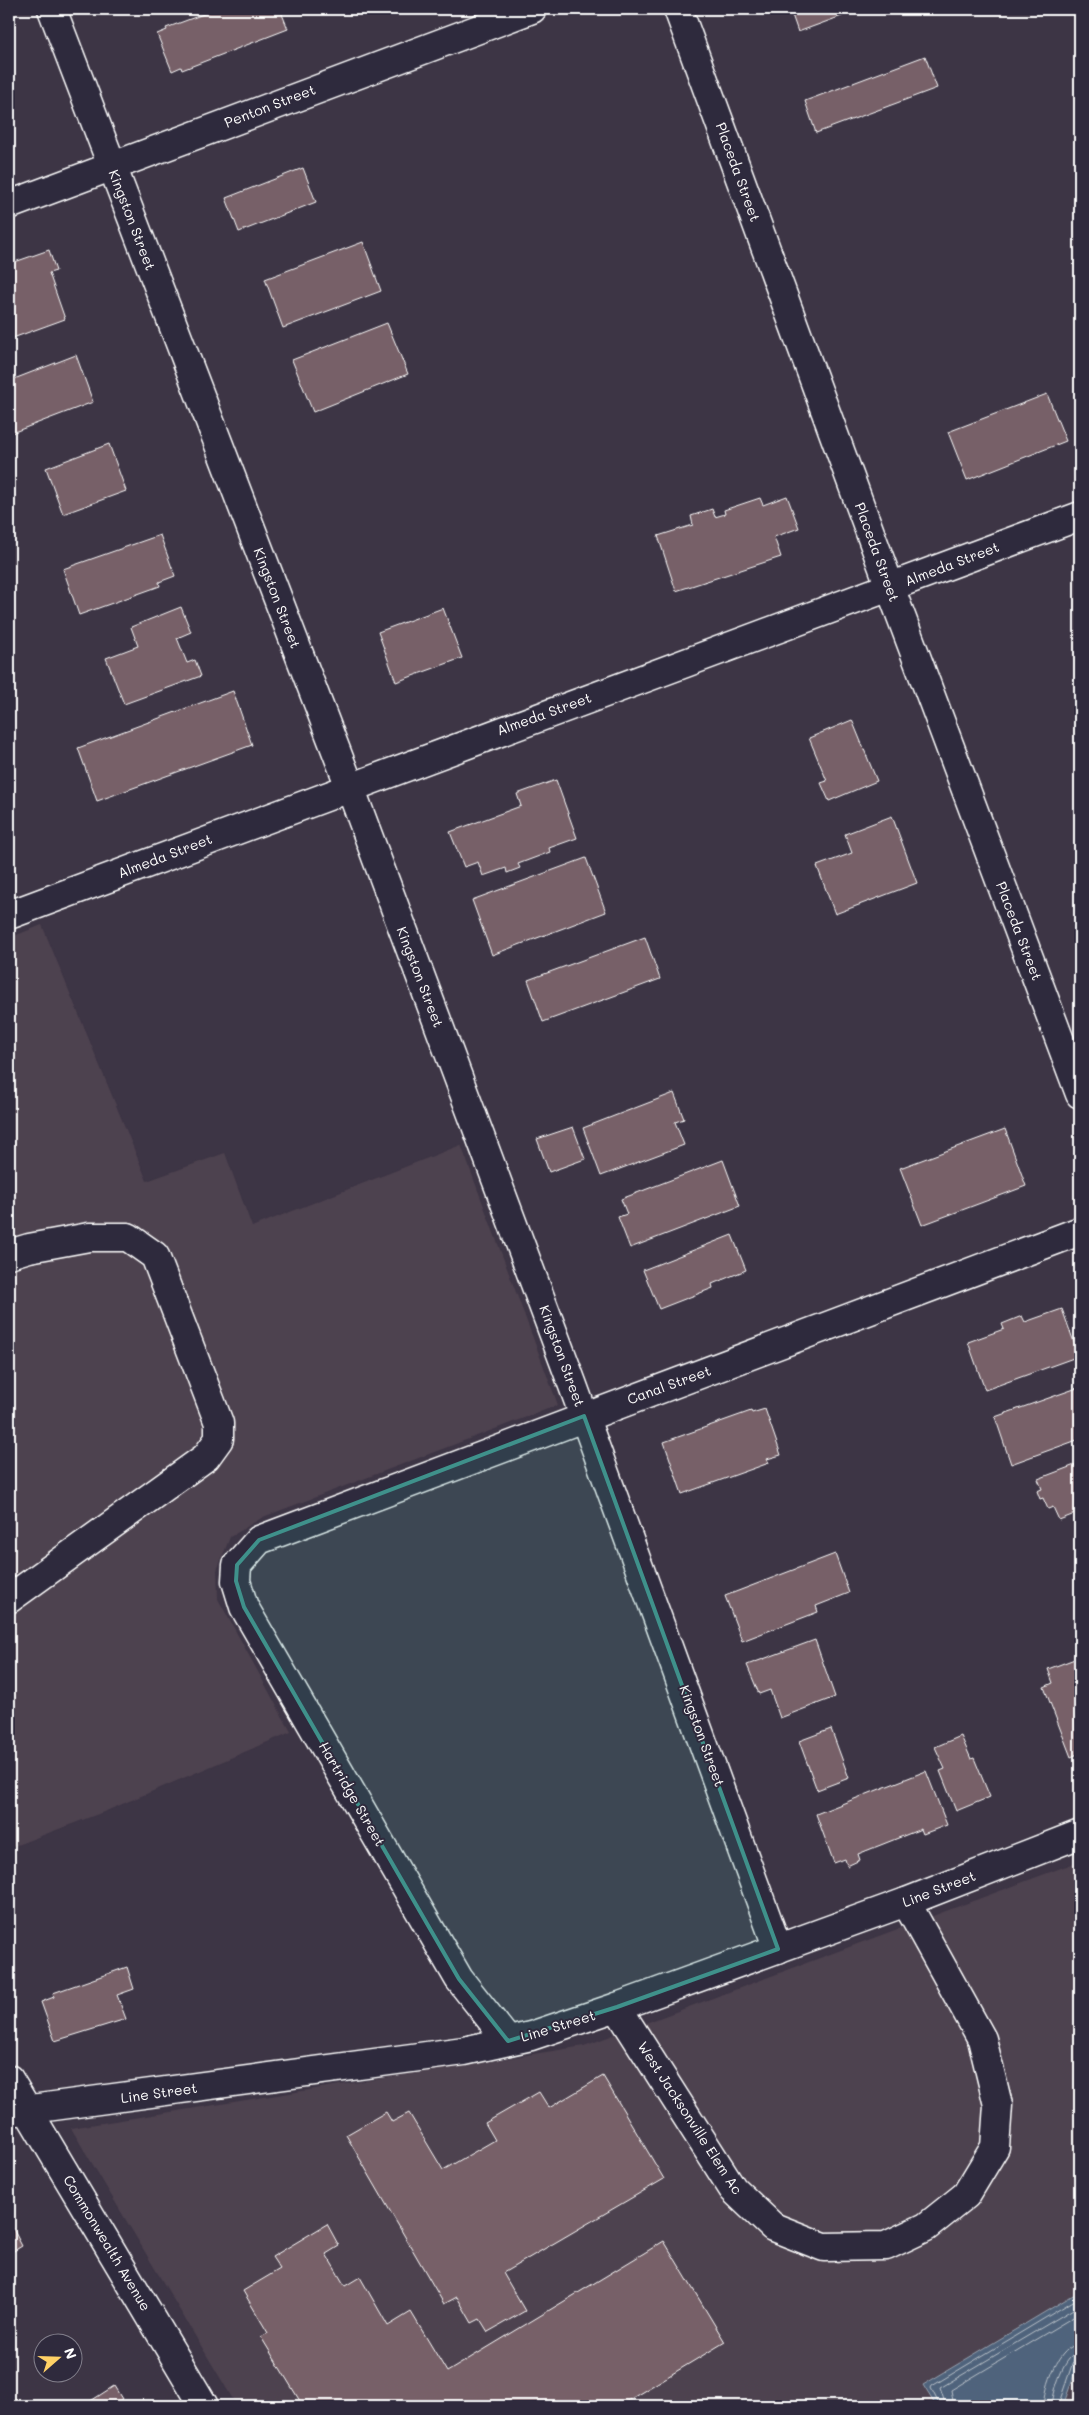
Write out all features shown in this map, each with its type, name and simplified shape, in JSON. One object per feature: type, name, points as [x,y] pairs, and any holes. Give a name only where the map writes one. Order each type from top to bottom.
[{"type":"street","name":"Kingston Street","points":[[52,9],[350,787],[584,1416],[778,1949]]},
{"type":"street","name":"Penton Street","points":[[9,205],[532,9]]},
{"type":"street","name":"Placeda Street","points":[[678,9],[890,587],[1080,1094]]},
{"type":"street","name":"Almeda Street","points":[[9,915],[1080,516]]},
{"type":"street","name":"Canal Street","points":[[259,1540],[584,1416],[1080,1231]]},
{"type":"street","points":[[9,1254],[89,1236],[128,1237],[155,1256],[219,1424],[219,1439],[206,1457],[9,1599]]},
{"type":"street","name":"Hartridge Street","points":[[259,1540],[237,1565],[236,1581],[244,1607],[458,1979],[508,2041]]},
{"type":"street","name":"Line Street","points":[[18,2111],[464,2051],[531,2036],[618,2007],[906,1902],[1080,1834]]},
{"type":"street","name":"West Jacksonville Elem Ac","points":[[618,2007],[733,2189],[773,2227],[824,2247],[886,2246],[926,2227],[966,2195],[995,2147],[998,2106],[982,2039],[906,1902]]},
{"type":"street","name":"Commonwealth Avenue","points":[[9,2079],[18,2111],[204,2406]]},
{"type":"highlighted area","points":[[584,1416],[778,1949],[617,2007],[508,2041],[459,1979],[244,1607],[236,1581],[237,1565],[259,1540]]},
{"type":"shaded area","points":[[42,925],[147,1181],[225,1153],[252,1227],[461,1145],[558,1405],[263,1517],[230,1537],[217,1570],[218,1599],[291,1732],[106,1811],[9,1848],[9,938]]},
{"type":"shaded area","points":[[1080,1861],[1080,2406],[237,2406],[71,2128],[584,2046]]},
{"type":"water","points":[[1080,2291],[1080,2358],[1063,2406],[936,2406],[923,2385]]},
{"type":"building","points":[[217,9],[280,9],[288,29],[182,70],[181,67],[172,71],[157,34],[167,30],[166,28]]},
{"type":"building","points":[[790,9],[861,9],[798,32]]},
{"type":"building","points":[[925,56],[937,88],[816,133],[805,101]]},
{"type":"building","points":[[303,168],[316,202],[239,232],[226,198]]},
{"type":"building","points":[[363,242],[381,291],[283,328],[265,279]]},
{"type":"building","points":[[49,250],[56,271],[49,273],[65,319],[10,339],[9,264]]},
{"type":"building","points":[[387,323],[408,374],[313,412],[292,360]]},
{"type":"building","points":[[76,355],[93,402],[9,434],[9,381]]},
{"type":"building","points":[[1047,394],[1066,441],[967,480],[948,432]]},
{"type":"building","points":[[109,444],[126,491],[63,514],[46,468]]},
{"type":"building","points":[[787,496],[799,528],[774,537],[781,557],[676,591],[658,536],[693,525],[691,516],[712,509],[715,517],[725,514],[724,510],[760,498],[763,505]]},
{"type":"building","points":[[160,535],[175,576],[159,582],[160,586],[79,615],[63,569]]},
{"type":"building","points":[[181,607],[191,632],[177,638],[187,663],[195,660],[201,676],[124,704],[106,658],[138,646],[131,627]]},
{"type":"building","points":[[443,608],[462,658],[396,682],[378,632]]},
{"type":"building","points":[[233,691],[252,745],[97,801],[78,748]]},
{"type":"building","points":[[852,720],[877,781],[829,801],[821,783],[827,781],[809,738]]},
{"type":"building","points":[[556,780],[577,838],[549,848],[550,852],[518,864],[520,868],[507,873],[506,868],[483,876],[478,862],[464,867],[450,832],[521,806],[517,794]]},
{"type":"building","points":[[892,816],[917,883],[835,914],[817,866],[852,853],[845,834]]},
{"type":"building","points":[[586,858],[606,912],[492,955],[472,900]]},
{"type":"building","points":[[645,937],[660,979],[543,1022],[528,980]]},
{"type":"building","points":[[674,1093],[684,1119],[675,1122],[684,1145],[601,1176],[583,1128]]},
{"type":"building","points":[[573,1127],[585,1159],[549,1172],[537,1139]]},
{"type":"building","points":[[1005,1129],[1026,1186],[922,1225],[900,1168]]},
{"type":"building","points":[[723,1160],[740,1206],[630,1248],[618,1217],[627,1214],[621,1199]]},
{"type":"building","points":[[732,1235],[746,1270],[712,1284],[713,1288],[659,1309],[643,1270]]},
{"type":"building","points":[[1062,1309],[1079,1356],[985,1390],[968,1342],[1004,1329],[1002,1324],[1022,1316],[1025,1322]]},
{"type":"building","points":[[1080,1387],[1080,1439],[1011,1464],[995,1417]]},
{"type":"building","points":[[765,1409],[781,1455],[767,1459],[769,1463],[682,1494],[664,1442],[751,1411],[752,1413]]},
{"type":"building","points":[[1080,1463],[1080,1512],[1059,1520],[1053,1507],[1048,1509],[1043,1498],[1040,1499],[1037,1491],[1042,1489],[1038,1479]]},
{"type":"building","points":[[835,1554],[849,1593],[816,1606],[818,1612],[742,1641],[725,1596]]},
{"type":"building","points":[[815,1640],[835,1697],[780,1718],[770,1690],[759,1694],[747,1665]]},
{"type":"building","points":[[1080,1657],[1080,1753],[1071,1757],[1044,1687],[1053,1683],[1048,1669]]},
{"type":"building","points":[[831,1729],[849,1778],[817,1790],[799,1741]]},
{"type":"building","points":[[961,1736],[971,1759],[974,1758],[990,1797],[956,1811],[940,1771],[945,1769],[935,1747]]},
{"type":"building","points":[[926,1771],[947,1825],[923,1834],[921,1829],[858,1854],[860,1860],[847,1866],[845,1859],[834,1863],[816,1814]]},
{"type":"building","points":[[127,1967],[134,1989],[117,1995],[126,2019],[55,2041],[41,2002],[54,1997],[53,1993]]},
{"type":"building","points":[[603,2076],[664,2179],[503,2273],[525,2311],[488,2332],[480,2319],[472,2323],[457,2297],[444,2304],[346,2135],[386,2112],[392,2122],[409,2113],[443,2170],[495,2140],[485,2123],[539,2092],[549,2108]]},
{"type":"building","points":[[9,2221],[22,2246],[9,2254]]},
{"type":"building","points":[[327,2224],[339,2246],[326,2254],[345,2286],[360,2277],[388,2326],[411,2312],[447,2372],[664,2241],[725,2342],[619,2406],[303,2406],[261,2337],[268,2333],[243,2291],[280,2269],[272,2257]]},
{"type":"building","points":[[114,2386],[122,2399],[111,2406],[83,2406]]}]
